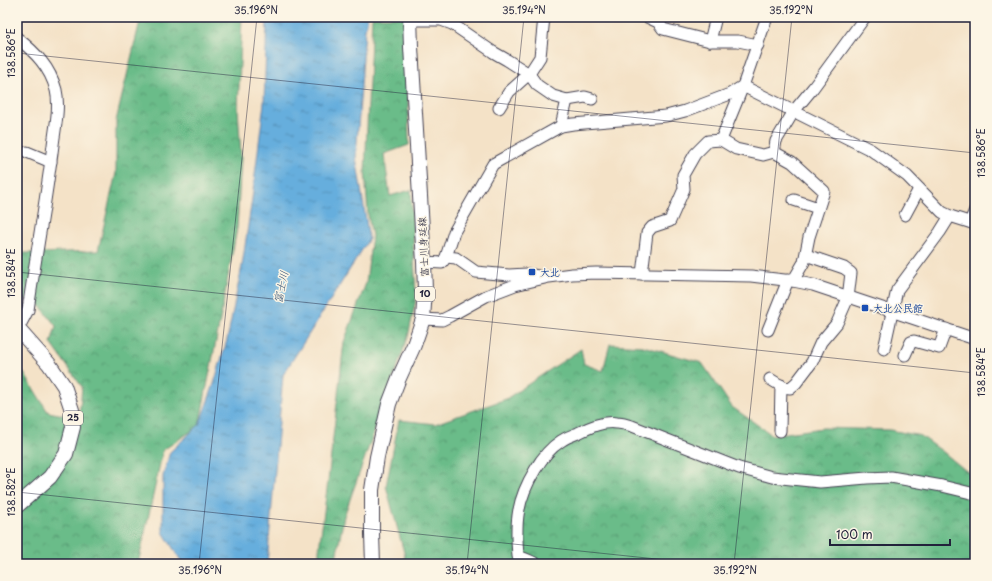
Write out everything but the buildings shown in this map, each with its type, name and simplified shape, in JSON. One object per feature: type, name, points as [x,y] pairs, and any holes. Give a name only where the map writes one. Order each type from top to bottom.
[{"type":"main road","name":"富士川身延線","points":[[373,564],[372,490],[377,456],[389,404],[414,345],[423,319],[425,290],[410,19]]},
{"type":"main road","name":"25","points":[[17,328],[49,364],[64,386],[72,410],[73,427],[66,454],[50,477],[17,506]]},
{"type":"street","points":[[499,108],[509,92],[529,74],[540,57],[544,17]]},
{"type":"street","points":[[647,17],[658,22],[664,29],[710,41],[738,42],[758,45]]},
{"type":"street","points":[[710,41],[716,17]]},
{"type":"street","points":[[721,140],[743,86],[767,17]]},
{"type":"street","points":[[774,152],[776,141],[794,111],[813,88],[865,17]]},
{"type":"street","points":[[410,19],[441,20],[452,24],[529,74],[537,85],[552,96],[567,100],[584,97],[592,99]]},
{"type":"street","points":[[17,38],[28,46],[50,72],[56,91],[57,110],[51,162],[28,310],[17,328]]},
{"type":"street","points":[[743,86],[872,150],[907,176],[942,212],[972,223],[975,210]]},
{"type":"street","points":[[424,262],[442,263],[446,257],[454,232],[493,164],[561,126],[666,116],[685,111],[724,96],[743,86]]},
{"type":"street","points":[[561,126],[567,100]]},
{"type":"street","points":[[642,274],[647,233],[652,227],[670,221],[684,189],[683,175],[695,154],[708,141],[721,140],[736,149],[763,155],[774,152],[792,162],[824,191],[809,237],[804,262],[790,280],[768,330]]},
{"type":"street","points":[[27,152],[51,162]]},
{"type":"street","points":[[905,215],[919,189]]},
{"type":"street","points":[[794,200],[818,208]]},
{"type":"street","points":[[884,349],[896,290],[940,232],[950,216]]},
{"type":"street","points":[[770,379],[784,387],[790,388],[796,383],[812,362],[821,342],[837,323],[848,298],[850,274],[844,268],[806,255]]},
{"type":"street","points":[[446,257],[456,258],[476,272],[509,275],[527,274],[549,277]]},
{"type":"street","points":[[423,319],[442,320],[486,296],[515,285],[549,277],[596,273],[751,276],[790,280],[813,286],[975,339]]},
{"type":"street","points":[[905,356],[911,342],[914,341],[939,348],[946,329]]},
{"type":"street","points":[[780,431],[781,385]]},
{"type":"street","points":[[536,564],[518,556],[516,537],[518,511],[520,501],[527,484],[542,458],[552,447],[562,440],[586,429],[606,423],[615,422],[632,426],[739,468],[772,477],[820,482],[892,477],[942,486],[975,494]]},
{"type":"green space","points":[[141,17],[242,17],[238,109],[241,157],[237,228],[199,426],[163,450],[138,564],[17,564],[17,362],[48,412],[79,418],[82,387],[51,343],[56,326],[37,302],[25,299],[17,301],[17,253],[98,251],[116,173],[116,121]]},
{"type":"green space","points":[[372,17],[407,17],[409,145],[384,154],[390,196],[411,190],[416,299],[408,337],[344,516],[335,564],[319,564],[319,550],[344,342],[366,283],[372,236],[368,215],[365,171]]},
{"type":"green space","points":[[610,344],[643,346],[702,363],[732,407],[772,435],[823,428],[890,430],[921,436],[975,477],[975,564],[403,564],[405,556],[386,486],[399,420],[435,424],[506,399],[581,349],[584,364],[603,371]]},
{"type":"water","name":"富士川","points":[[267,17],[368,17],[365,29],[356,157],[369,239],[283,375],[267,564],[183,564],[163,532],[163,476],[170,452],[199,425],[214,384],[227,340],[242,266],[264,103]]},
{"type":"railway","points":[[17,546],[20,532]]},
{"type":"place","name":"大北","points":[[532,272]]},
{"type":"place","name":"大北公民館","points":[[865,308]]}]
